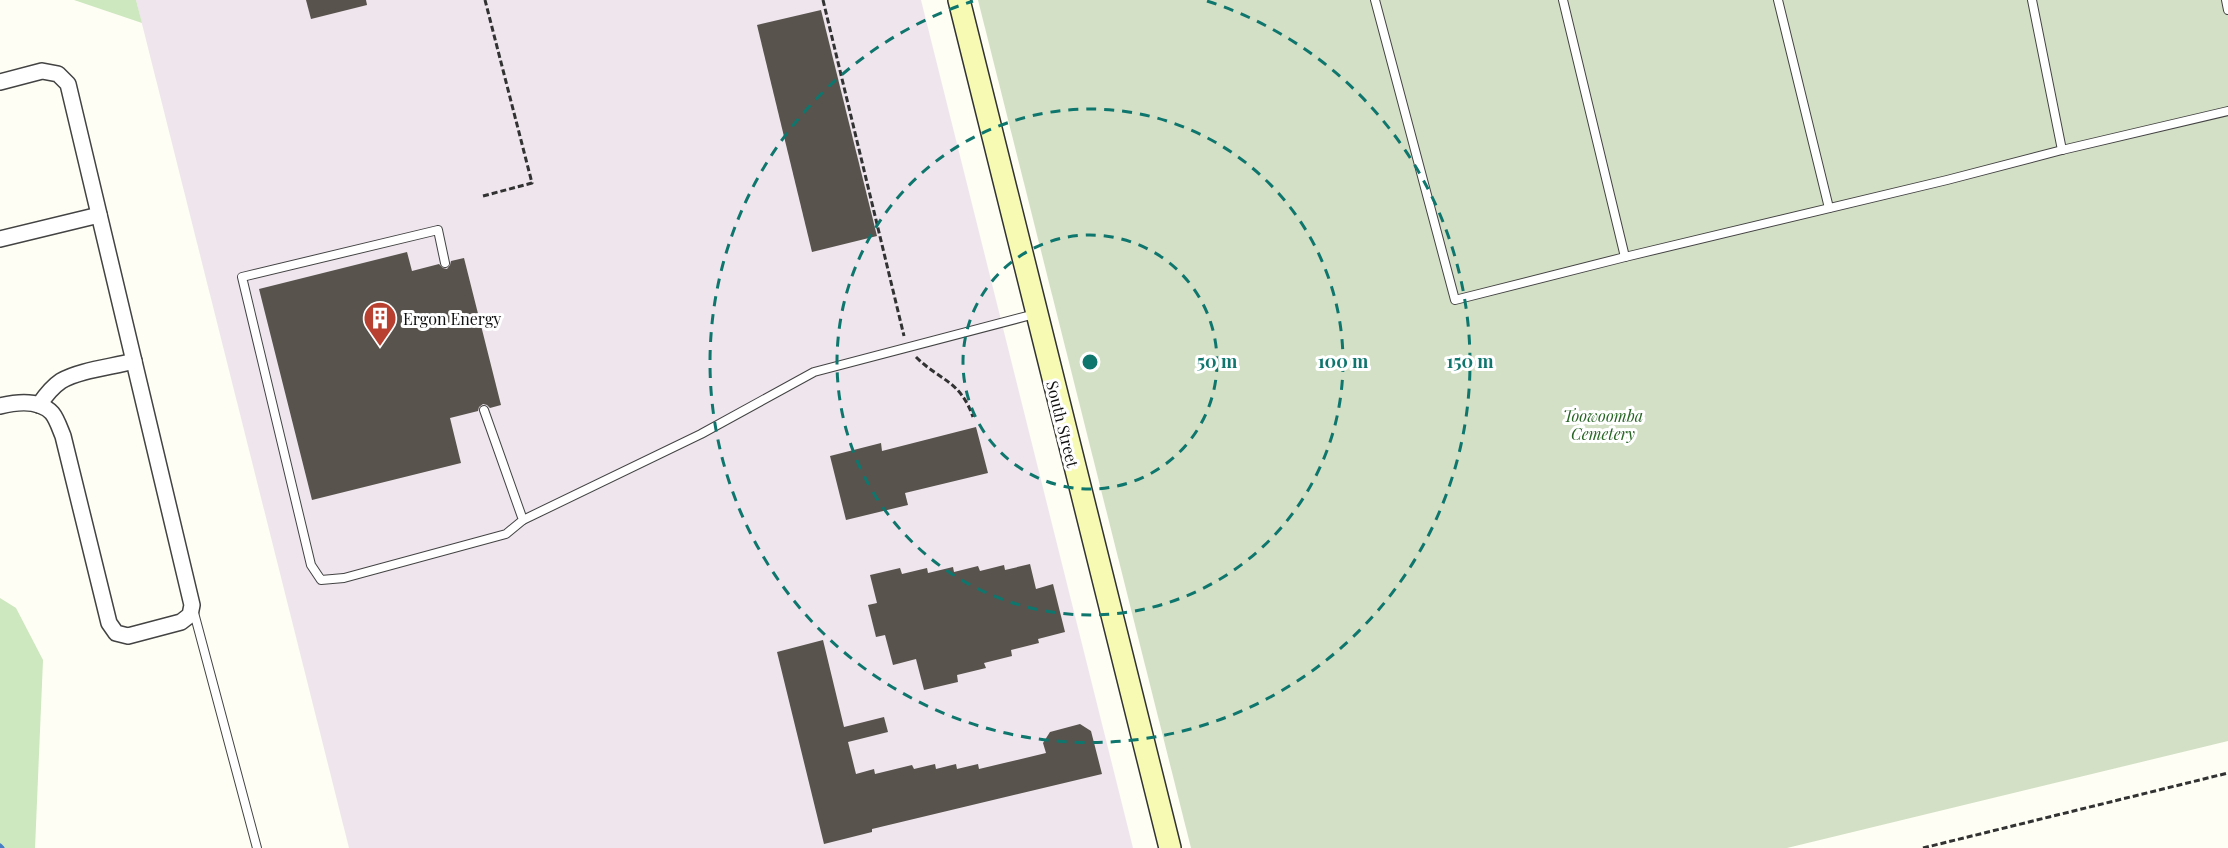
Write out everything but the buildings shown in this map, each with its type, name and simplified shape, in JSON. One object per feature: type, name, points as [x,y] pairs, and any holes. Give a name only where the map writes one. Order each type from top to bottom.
[{"type":"street","name":"South Street","points":[[959,0],[1170,848]]},
{"type":"street","points":[[0,82],[42,71],[58,74],[68,84],[192,605],[190,615],[181,622],[128,636],[116,633],[108,623],[63,436],[52,413],[39,405],[17,402],[0,406]]},
{"type":"street","points":[[0,239],[99,215]]},
{"type":"street","points":[[39,405],[48,392],[61,381],[75,375],[134,361]]},
{"type":"lane","points":[[1376,0],[1455,300],[2228,111]]},
{"type":"lane","points":[[1563,0],[1625,257]]},
{"type":"lane","points":[[1778,0],[1829,208]]},
{"type":"lane","points":[[2032,0],[2062,150]]},
{"type":"lane","points":[[2226,0],[2228,10]]},
{"type":"lane","points":[[446,263],[438,230],[242,277],[311,565],[321,580],[344,578],[506,534],[523,520],[701,434],[814,372],[1036,313]]},
{"type":"lane","points":[[484,410],[523,520]]},
{"type":"lane","points":[[192,605],[257,848]]},
{"type":"path","points":[[483,196],[532,183],[485,0]]},
{"type":"path","points":[[823,0],[906,347],[925,365],[953,384],[969,406],[973,417]]},
{"type":"path","points":[[1923,848],[2228,773]]},
{"type":"shaded area","points":[[136,0],[921,0],[1133,848],[349,848]]},
{"type":"green space","points":[[74,0],[136,0],[142,23]]},
{"type":"green space","name":"Toowoomba Cemetery","points":[[978,0],[2228,0],[2228,741],[1787,848],[1191,848]]},
{"type":"green space","points":[[0,598],[16,608],[43,660],[35,848],[0,848]]},
{"type":"place","name":"Ergon Energy","points":[[380,347]]}]
